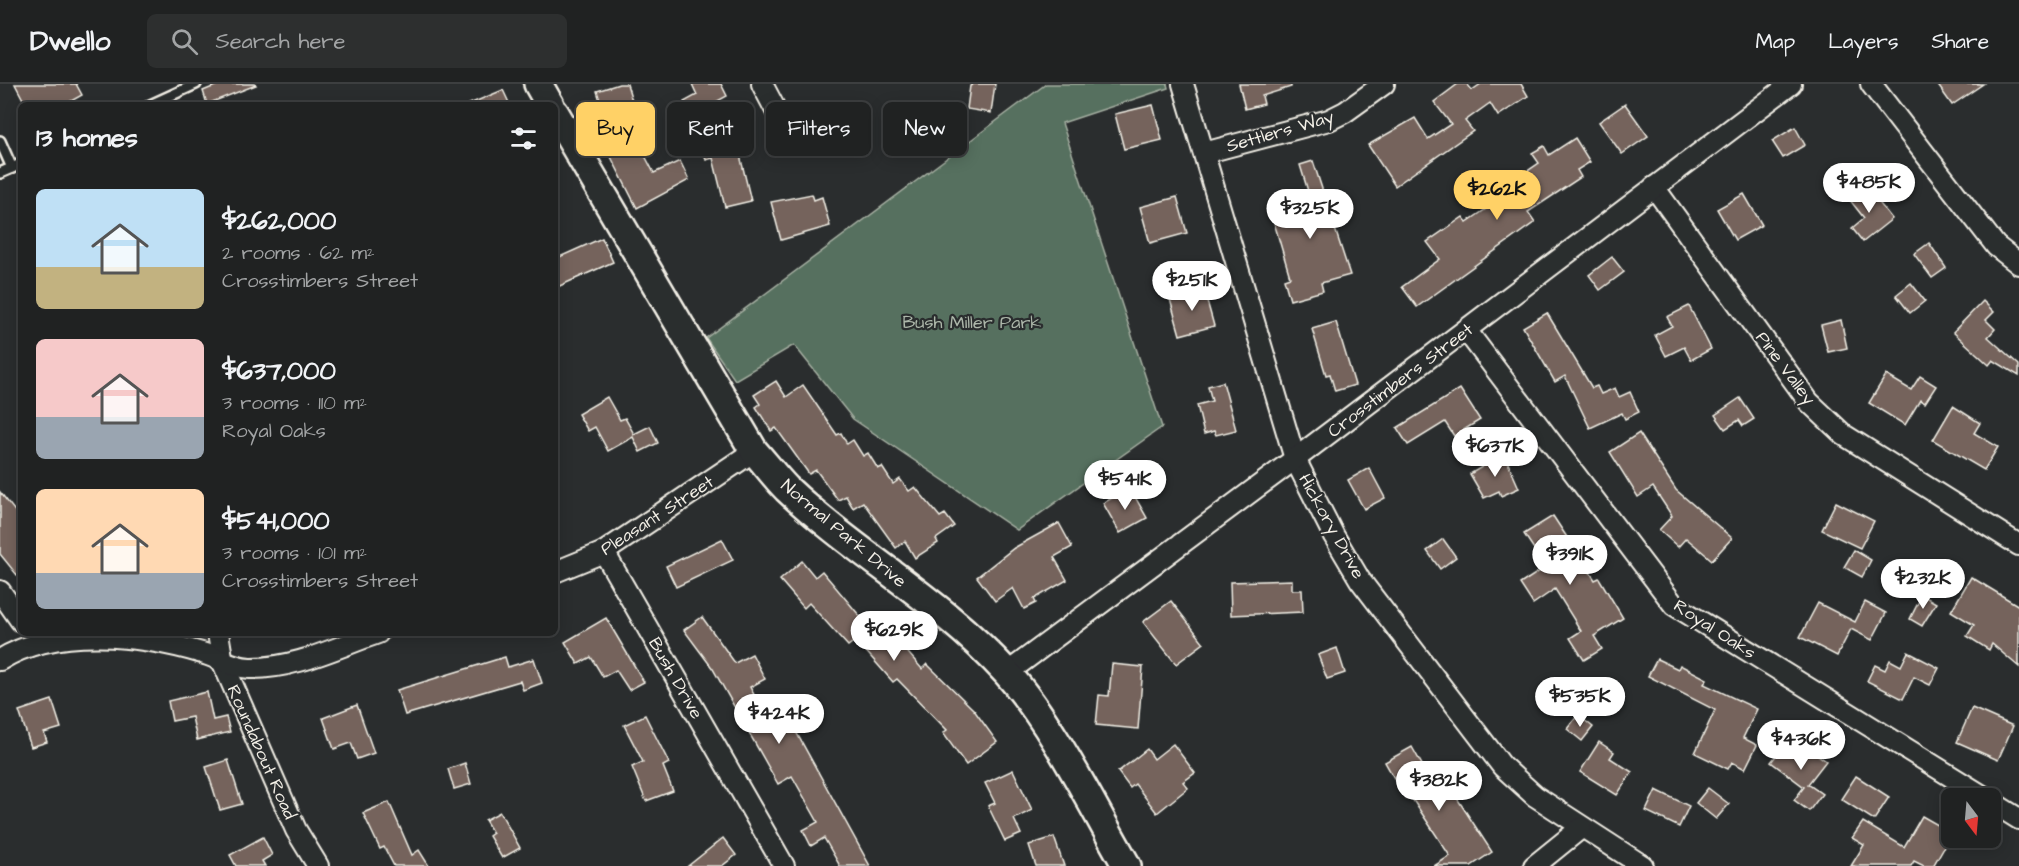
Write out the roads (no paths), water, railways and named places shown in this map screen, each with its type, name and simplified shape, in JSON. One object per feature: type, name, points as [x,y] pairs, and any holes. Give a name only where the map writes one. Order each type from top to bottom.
[{"type":"street","name":"Normal Park Drive","points":[[538,84],[547,102]]},
{"type":"street","points":[[762,84],[772,102]]},
{"type":"street","name":"Hickory Drive","points":[[1183,84],[1296,459],[1334,536],[1360,580],[1502,766],[1535,796],[1581,828],[1643,866]]},
{"type":"street","name":"Settlers Way","points":[[1204,153],[1329,120],[1345,112],[1384,84]]},
{"type":"street","name":"Crosstimbers Street","points":[[1007,674],[1296,459],[1791,84]]},
{"type":"street","points":[[1871,84],[1995,246],[2019,264]]},
{"type":"street","name":"Normal Park Drive","points":[[558,122],[754,451],[785,487],[824,522],[966,633],[1007,674],[1039,715],[1127,866]]},
{"type":"street","name":"Pine Valley","points":[[1654,187],[1809,402],[1844,435],[2019,544]]},
{"type":"street","name":"Royal Oaks","points":[[1467,330],[1674,605],[1970,788]]},
{"type":"street","name":"Pleasant Street","points":[[558,571],[604,552],[754,451]]},
{"type":"street","name":"Bush Drive","points":[[604,552],[784,866]]},
{"type":"street","points":[[0,591],[18,617]]},
{"type":"street","name":"Roundabout Road","points":[[218,636],[223,663],[296,830],[318,866]]},
{"type":"street","points":[[0,660],[34,639],[122,637],[203,654],[223,663],[248,668],[281,666],[369,636]]},
{"type":"street","points":[[2001,808],[2019,819]]},
{"type":"street","points":[[1534,866],[1581,828]]},
{"type":"lane","points":[[157,102],[196,84]]},
{"type":"lane","points":[[0,141],[17,166],[0,173]]},
{"type":"park label","name":"Bush Miller Park","points":[[972,322]]}]
